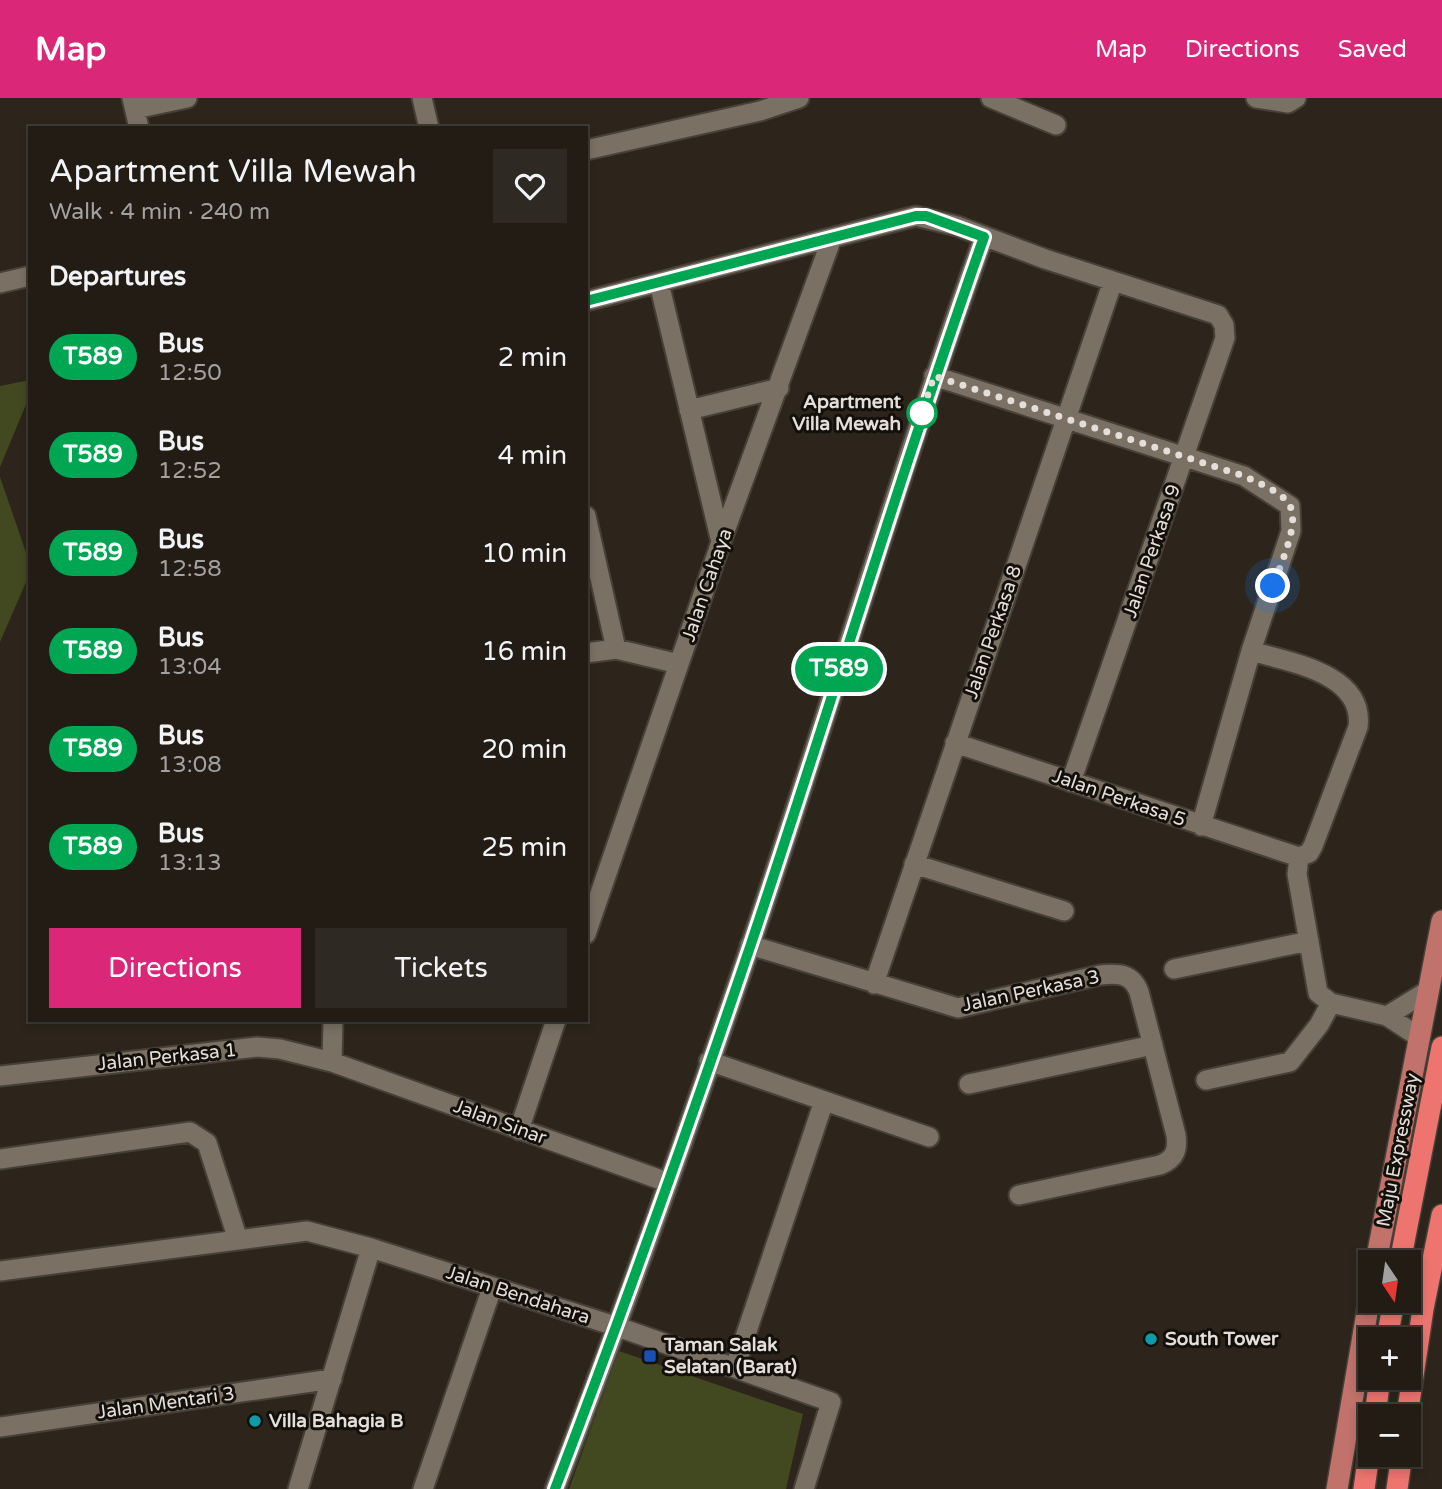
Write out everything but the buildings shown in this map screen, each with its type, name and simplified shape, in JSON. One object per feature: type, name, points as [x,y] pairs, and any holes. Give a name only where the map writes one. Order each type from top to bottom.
[{"type":"highway","name":"Maju Expressway","points":[[1402,1250],[1442,1047]]},
{"type":"highway","points":[[1409,1404],[1423,1309],[1442,1215]]},
{"type":"highway","points":[[1364,1489],[1367,1467]]},
{"type":"highway","points":[[1397,1489],[1400,1467]]},
{"type":"main road","points":[[1378,1250],[1442,921]]},
{"type":"main road","points":[[1337,1489],[1367,1313]]},
{"type":"street","points":[[136,111],[187,98]]},
{"type":"street","points":[[422,98],[429,126]]},
{"type":"street","points":[[588,150],[760,111],[799,98]]},
{"type":"street","points":[[991,98],[1056,125]]},
{"type":"street","points":[[1256,98],[1292,100]]},
{"type":"street","points":[[588,301],[916,216],[926,216],[1113,281]]},
{"type":"street","points":[[555,1489],[618,1327],[750,945],[934,376],[984,237]]},
{"type":"street","name":"Jalan Cahaya","points":[[588,928],[721,542],[832,238]]},
{"type":"street","points":[[0,283],[28,276]]},
{"type":"street","name":"Jalan Perkasa 9","points":[[1071,782],[1225,338],[1222,320],[1212,312],[1113,281]]},
{"type":"street","name":"Jalan Perkasa 8","points":[[874,984],[1113,281]]},
{"type":"street","points":[[659,283],[721,542]]},
{"type":"street","points":[[934,376],[1244,476],[1268,488],[1290,506],[1291,531],[1251,651],[1201,826]]},
{"type":"street","points":[[689,410],[779,388]]},
{"type":"street","points":[[588,525],[616,649]]},
{"type":"street","points":[[588,653],[616,649],[679,664]]},
{"type":"street","points":[[1251,651],[1314,669],[1329,677],[1346,692],[1357,709],[1358,727],[1313,846],[1309,853],[1291,855],[1297,874],[1318,993],[1331,1003],[1387,1016],[1419,1037]]},
{"type":"street","name":"Jalan Perkasa 5","points":[[954,743],[1291,855]]},
{"type":"street","points":[[914,864],[1064,911]]},
{"type":"street","points":[[1174,969],[1309,941]]},
{"type":"street","name":"Jalan Perkasa 3","points":[[750,945],[958,1008],[1100,975],[1123,974],[1136,984],[1178,1144],[1172,1158],[1160,1165],[1019,1195]]},
{"type":"street","points":[[1387,1016],[1429,990]]},
{"type":"street","points":[[1206,1080],[1293,1060],[1319,1025],[1331,1003]]},
{"type":"street","points":[[332,1062],[333,1022]]},
{"type":"street","points":[[519,1130],[555,1022]]},
{"type":"street","points":[[969,1084],[1153,1045]]},
{"type":"street","name":"Jalan Perkasa 1","points":[[0,1076],[257,1047],[280,1049],[332,1062]]},
{"type":"street","name":"Jalan Sinar","points":[[332,1062],[667,1182]]},
{"type":"street","points":[[709,1062],[929,1137]]},
{"type":"street","points":[[735,1367],[824,1101]]},
{"type":"street","points":[[0,1159],[190,1132],[207,1143],[238,1240]]},
{"type":"street","name":"Jalan Bendahara","points":[[0,1271],[307,1231],[371,1248],[618,1327],[831,1402],[804,1489]]},
{"type":"street","points":[[299,1489],[371,1248]]},
{"type":"street","points":[[423,1489],[492,1288]]},
{"type":"street","name":"Jalan Mentari 3","points":[[0,1427],[332,1379]]},
{"type":"green space","points":[[28,380],[28,400],[0,467],[0,386]]},
{"type":"green space","points":[[0,477],[28,558],[28,578],[0,642]]},
{"type":"green space","points":[[619,1351],[803,1414],[786,1489],[569,1489]]},
{"type":"bus line","name":"T589","points":[[555,1489],[618,1327],[750,945],[934,376],[984,237],[926,216],[916,216],[588,301]]},
{"type":"place","name":"Apartment Villa Mewah","points":[[922,413]]},
{"type":"place","name":"South Tower","points":[[1151,1339]]},
{"type":"place","name":"Taman Salak Selatan (Barat)","points":[[650,1356]]},
{"type":"place","name":"Villa Bahagia B","points":[[255,1421]]},
{"type":"route","points":[[922,413],[921,416],[934,376],[1244,476],[1286,501],[1293,514],[1291,531],[1273,586]]}]
